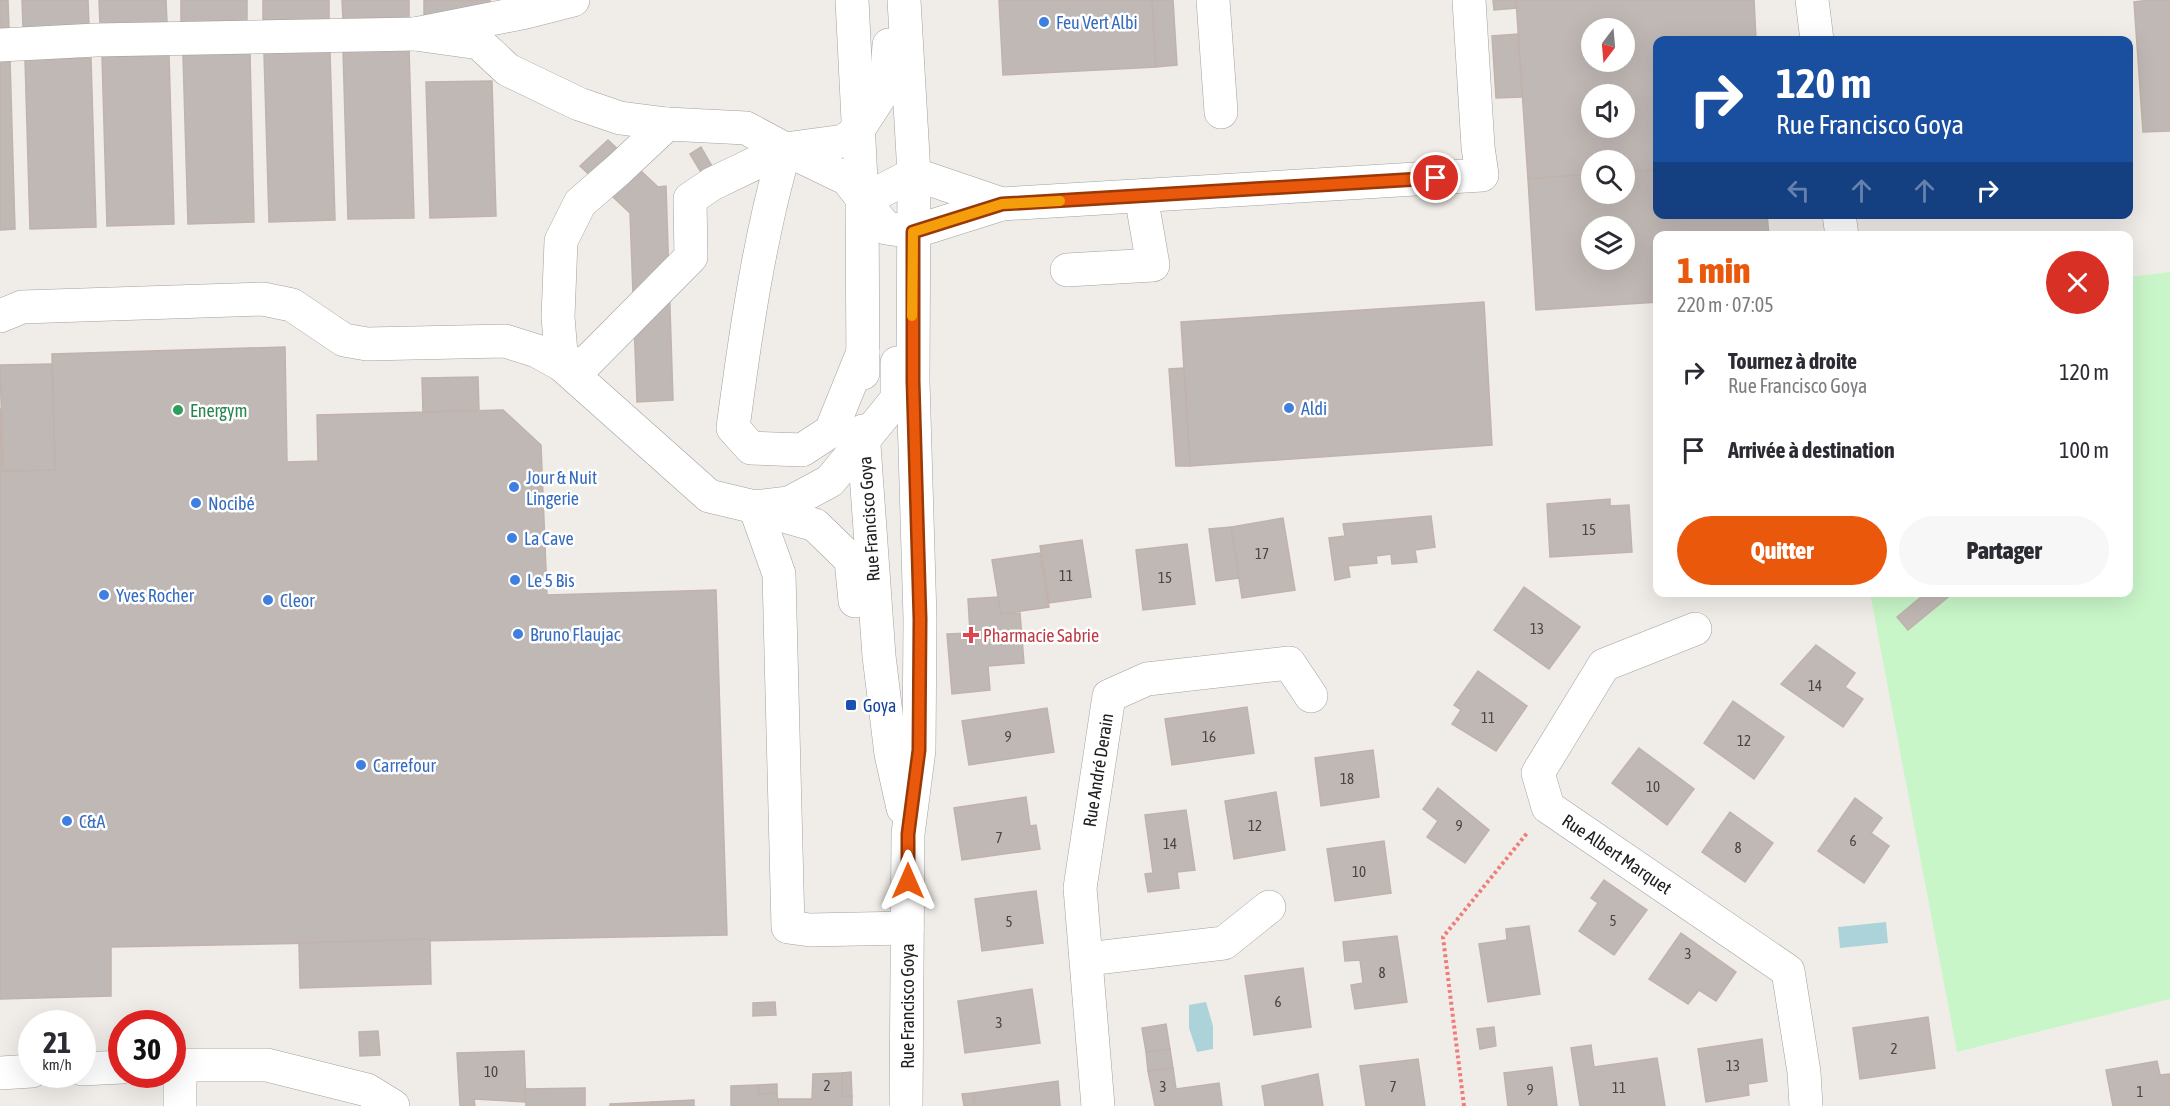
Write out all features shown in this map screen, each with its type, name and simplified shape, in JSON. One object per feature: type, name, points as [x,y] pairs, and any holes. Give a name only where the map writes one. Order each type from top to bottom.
[{"type":"street","points":[[415,34],[526,12],[573,0]]},
{"type":"street","name":"Rue Francisco Goya","points":[[852,0],[862,201],[863,439],[879,656],[891,754],[908,834]]},
{"type":"street","points":[[562,365],[586,363],[691,257],[690,199],[712,184],[785,149],[844,141],[858,130],[886,87],[889,33],[903,0]]},
{"type":"street","name":"Rue Francisco Goya","points":[[903,0],[914,174],[912,309],[920,619],[919,750],[908,834],[906,1106]]},
{"type":"street","points":[[1213,0],[1221,112]]},
{"type":"street","points":[[0,45],[96,40],[415,34],[479,43],[508,70],[579,104],[620,118],[666,124],[747,128],[847,178],[862,201],[886,228],[913,232],[1002,204],[1482,175],[1478,147],[1469,0]]},
{"type":"street","points":[[1812,0],[1816,36]]},
{"type":"street","points":[[508,70],[510,42],[526,12]]},
{"type":"street","points":[[562,365],[558,317],[561,241],[580,203],[666,124]]},
{"type":"street","points":[[785,149],[771,196],[733,428],[751,448],[802,450],[831,431],[863,352]]},
{"type":"street","points":[[862,201],[914,174],[1002,204]]},
{"type":"street","points":[[1067,270],[1153,265],[1141,196]]},
{"type":"street","points":[[0,316],[22,307],[263,299],[292,304],[344,339],[367,344],[505,340],[537,351],[562,365],[709,496],[815,525],[851,560],[862,689],[891,754]]},
{"type":"street","points":[[755,507],[789,503],[830,481],[897,399],[897,341],[912,309]]},
{"type":"street","points":[[755,507],[779,574],[788,927],[810,930],[907,927]]},
{"type":"street","name":"Rue Albert Marquet","points":[[1695,629],[1604,665],[1538,773],[1548,807],[1788,971],[1804,1072],[1806,1106]]},
{"type":"street","name":"Rue André Derain","points":[[1098,1106],[1080,888],[1109,696],[1147,679],[1289,663],[1311,696]]},
{"type":"street","points":[[1087,959],[1224,943],[1269,907]]},
{"type":"street","points":[[186,1065],[267,1065],[367,1090],[393,1106]]},
{"type":"street","points":[[0,1073],[18,1072]]},
{"type":"street","points":[[178,1088],[180,1106]]},
{"type":"path","points":[[1464,1106],[1443,937],[1548,807]]},
{"type":"green space","points":[[2170,272],[2170,999],[1957,1052],[1871,597],[2133,597],[2133,277]]},
{"type":"water","points":[[1886,922],[1888,943],[1840,948],[1838,927]]},
{"type":"water","points":[[1206,1002],[1213,1026],[1213,1049],[1197,1052],[1189,1028],[1189,1005]]},
{"type":"building","points":[[0,0],[8,0],[9,28],[0,28]]},
{"type":"building","points":[[22,0],[88,0],[89,26],[23,28]]},
{"type":"building","points":[[99,0],[166,0],[167,23],[100,25]]},
{"type":"building","points":[[181,0],[247,0],[247,20],[181,22]]},
{"type":"building","points":[[263,0],[329,0],[329,19],[263,20]]},
{"type":"building","points":[[342,0],[409,0],[409,17],[343,19]]},
{"type":"building","points":[[424,0],[490,0],[490,14],[424,16]]},
{"type":"building","points":[[999,0],[1152,0],[1156,67],[1003,75]]},
{"type":"building","points":[[1152,0],[1173,0],[1177,65],[1156,67]]},
{"type":"building","points":[[1493,0],[1516,0],[1517,8],[1494,10]]},
{"type":"building","points":[[1516,0],[1754,0],[1756,36],[1653,36],[1653,170],[1635,171],[1635,150],[1581,150],[1581,175],[1528,179]]},
{"type":"building","points":[[2170,0],[2170,131],[2143,132],[2134,2]]},
{"type":"building","points":[[1518,34],[1522,97],[1496,98],[1492,36]]},
{"type":"building","points":[[409,48],[414,218],[348,219],[343,50]]},
{"type":"building","points":[[330,51],[335,220],[269,222],[264,53]]},
{"type":"building","points":[[250,53],[254,222],[188,224],[183,55]]},
{"type":"building","points":[[169,55],[174,224],[107,226],[102,57]]},
{"type":"building","points":[[91,58],[96,227],[30,229],[25,59]]},
{"type":"building","points":[[0,60],[10,60],[15,229],[0,230]]},
{"type":"building","points":[[492,81],[496,216],[430,218],[426,82]]},
{"type":"building","points":[[608,140],[658,187],[666,186],[673,400],[637,402],[630,213],[580,166]]},
{"type":"building","points":[[701,147],[713,168],[702,174],[690,154]]},
{"type":"building","points":[[1653,170],[1653,219],[1767,219],[1769,231],[1653,231],[1653,302],[1536,310],[1528,179],[1581,175],[1581,204],[1635,204],[1635,171]]},
{"type":"building","points":[[1484,302],[1492,445],[1190,466],[1181,322]]},
{"type":"building","name":"Carrefour","points":[[285,347],[287,462],[318,461],[317,415],[503,410],[541,445],[547,595],[716,590],[727,935],[111,947],[111,996],[0,999],[0,408],[3,471],[55,470],[52,354]]},
{"type":"building","points":[[52,364],[55,470],[3,471],[0,365]]},
{"type":"building","points":[[1184,368],[1190,466],[1176,466],[1169,369]]},
{"type":"building","points":[[478,377],[479,410],[423,412],[422,378]]},
{"type":"building","points":[[1610,499],[1610,506],[1629,505],[1632,552],[1550,557],[1547,504]]},
{"type":"building","points":[[1431,516],[1435,547],[1415,550],[1417,562],[1392,564],[1391,554],[1376,556],[1377,563],[1348,566],[1350,577],[1335,580],[1329,538],[1345,536],[1343,524]]},
{"type":"building","points":[[1283,518],[1295,590],[1242,598],[1231,527]]},
{"type":"building","points":[[1231,527],[1239,578],[1216,581],[1209,529]]},
{"type":"building","points":[[1082,540],[1091,597],[1049,603],[1040,546]]},
{"type":"building","points":[[1187,544],[1195,604],[1143,610],[1136,550]]},
{"type":"building","points":[[1040,553],[1049,607],[1001,614],[992,560]]},
{"type":"building","points":[[1524,587],[1580,627],[1549,669],[1494,630]]},
{"type":"building","points":[[998,597],[1001,614],[1020,613],[1024,663],[988,666],[990,690],[952,694],[947,634],[970,633],[968,599]]},
{"type":"building","points":[[1921,597],[1948,597],[1908,630],[1897,617]]},
{"type":"building","points":[[1816,645],[1855,673],[1845,687],[1863,699],[1843,727],[1781,684]]},
{"type":"building","points":[[1478,671],[1527,706],[1496,751],[1452,724],[1461,710],[1454,705]]},
{"type":"building","points":[[1733,701],[1784,737],[1754,779],[1704,743]]},
{"type":"building","points":[[1247,707],[1254,753],[1172,765],[1165,719]]},
{"type":"building","points":[[1047,708],[1054,752],[969,765],[962,721]]},
{"type":"building","points":[[1639,748],[1694,789],[1667,825],[1612,783]]},
{"type":"building","points":[[1373,750],[1379,797],[1321,806],[1315,758]]},
{"type":"building","points":[[1438,788],[1489,830],[1465,863],[1427,837],[1438,821],[1423,809]]},
{"type":"building","points":[[1276,792],[1285,850],[1234,859],[1225,801]]},
{"type":"building","points":[[1026,797],[1030,826],[1036,825],[1040,849],[962,860],[954,808]]},
{"type":"building","points":[[1855,798],[1882,818],[1871,833],[1889,846],[1864,883],[1818,851]]},
{"type":"building","points":[[1186,810],[1195,870],[1177,872],[1179,888],[1148,892],[1145,874],[1153,873],[1145,815]]},
{"type":"building","points":[[1730,812],[1773,843],[1745,882],[1702,852]]},
{"type":"building","points":[[1384,841],[1391,893],[1335,901],[1327,849]]},
{"type":"building","points":[[1604,880],[1647,910],[1614,955],[1579,931],[1598,903],[1591,898]]},
{"type":"building","points":[[1036,891],[1043,943],[982,951],[975,899]]},
{"type":"building","points":[[1529,926],[1540,994],[1488,1002],[1479,944],[1507,940],[1506,929]]},
{"type":"building","points":[[1681,933],[1736,972],[1716,1001],[1699,990],[1688,1004],[1649,979]]},
{"type":"building","points":[[1397,936],[1407,1002],[1355,1009],[1351,985],[1363,983],[1360,960],[1345,961],[1343,942]]},
{"type":"building","points":[[430,939],[431,984],[300,988],[299,943]]},
{"type":"building","points":[[1303,968],[1311,1027],[1254,1035],[1245,976]]},
{"type":"building","points":[[1032,989],[1040,1043],[965,1053],[958,1001]]},
{"type":"building","points":[[775,1002],[776,1015],[753,1016],[753,1003]]},
{"type":"building","points":[[1928,1017],[1935,1068],[1860,1079],[1853,1028]]},
{"type":"building","points":[[1166,1024],[1170,1049],[1146,1052],[1142,1028]]},
{"type":"building","points":[[1494,1027],[1496,1046],[1480,1049],[1477,1029]]},
{"type":"building","points":[[378,1031],[380,1055],[360,1056],[359,1032]]},
{"type":"building","points":[[1762,1039],[1767,1081],[1748,1084],[1749,1095],[1706,1102],[1698,1049]]},
{"type":"building","points":[[1591,1045],[1594,1067],[1657,1058],[1665,1106],[1580,1106],[1571,1048]]},
{"type":"building","points":[[1170,1049],[1173,1068],[1148,1071],[1146,1052]]},
{"type":"building","points":[[524,1051],[526,1102],[474,1099],[475,1106],[460,1106],[457,1053]]},
{"type":"building","points":[[1418,1059],[1425,1106],[1366,1106],[1360,1066]]},
{"type":"building","points":[[2157,1061],[2160,1075],[2170,1074],[2170,1106],[2113,1106],[2106,1070]]},
{"type":"building","points":[[1552,1067],[1557,1106],[1508,1106],[1504,1073]]},
{"type":"building","points":[[1173,1068],[1176,1089],[1219,1083],[1222,1106],[1155,1106],[1148,1071]]},
{"type":"building","points":[[851,1072],[852,1096],[842,1097],[842,1073]]},
{"type":"building","points":[[842,1073],[842,1097],[852,1096],[852,1106],[778,1106],[778,1099],[812,1099],[813,1074]]},
{"type":"building","points":[[1318,1074],[1323,1106],[1265,1106],[1262,1086]]},
{"type":"building","points":[[1058,1081],[1060,1106],[975,1106],[973,1093]]},
{"type":"building","points":[[777,1084],[777,1093],[759,1094],[758,1085]]},
{"type":"building","points":[[758,1085],[759,1094],[777,1093],[778,1106],[731,1106],[731,1086]]},
{"type":"building","points":[[585,1088],[585,1106],[526,1106],[525,1089]]},
{"type":"building","points":[[973,1093],[975,1106],[964,1106],[962,1094]]},
{"type":"building","points":[[694,1100],[694,1106],[652,1106],[652,1102]]},
{"type":"building","points":[[652,1102],[652,1106],[610,1106],[610,1104]]},
{"type":"slow traffic","points":[[912,316],[913,232],[1002,204],[1060,201]]},
{"type":"place","name":"Feu Vert Albi","points":[[1044,22]]},
{"type":"place","name":"Aldi","points":[[1289,408]]},
{"type":"place","name":"Energym","points":[[178,410]]},
{"type":"place","name":"Jour & Nuit Lingerie","points":[[514,487]]},
{"type":"place","name":"Nocibé","points":[[196,503]]},
{"type":"place","name":"La Cave","points":[[512,538]]},
{"type":"place","name":"Le 5 Bis","points":[[515,580]]},
{"type":"place","name":"Yves Rocher","points":[[104,595]]},
{"type":"place","name":"Cleor","points":[[268,600]]},
{"type":"place","name":"Bruno Flaujac","points":[[518,634]]},
{"type":"place","name":"Pharmacie Sabrie","points":[[971,635]]},
{"type":"place","name":"Goya","points":[[851,705]]},
{"type":"place","name":"Carrefour","points":[[361,765]]},
{"type":"place","name":"C&A","points":[[67,821]]},
{"type":"route","points":[[908,881],[908,834],[919,750],[920,619],[913,381],[913,232],[1002,204],[1436,178]]}]
